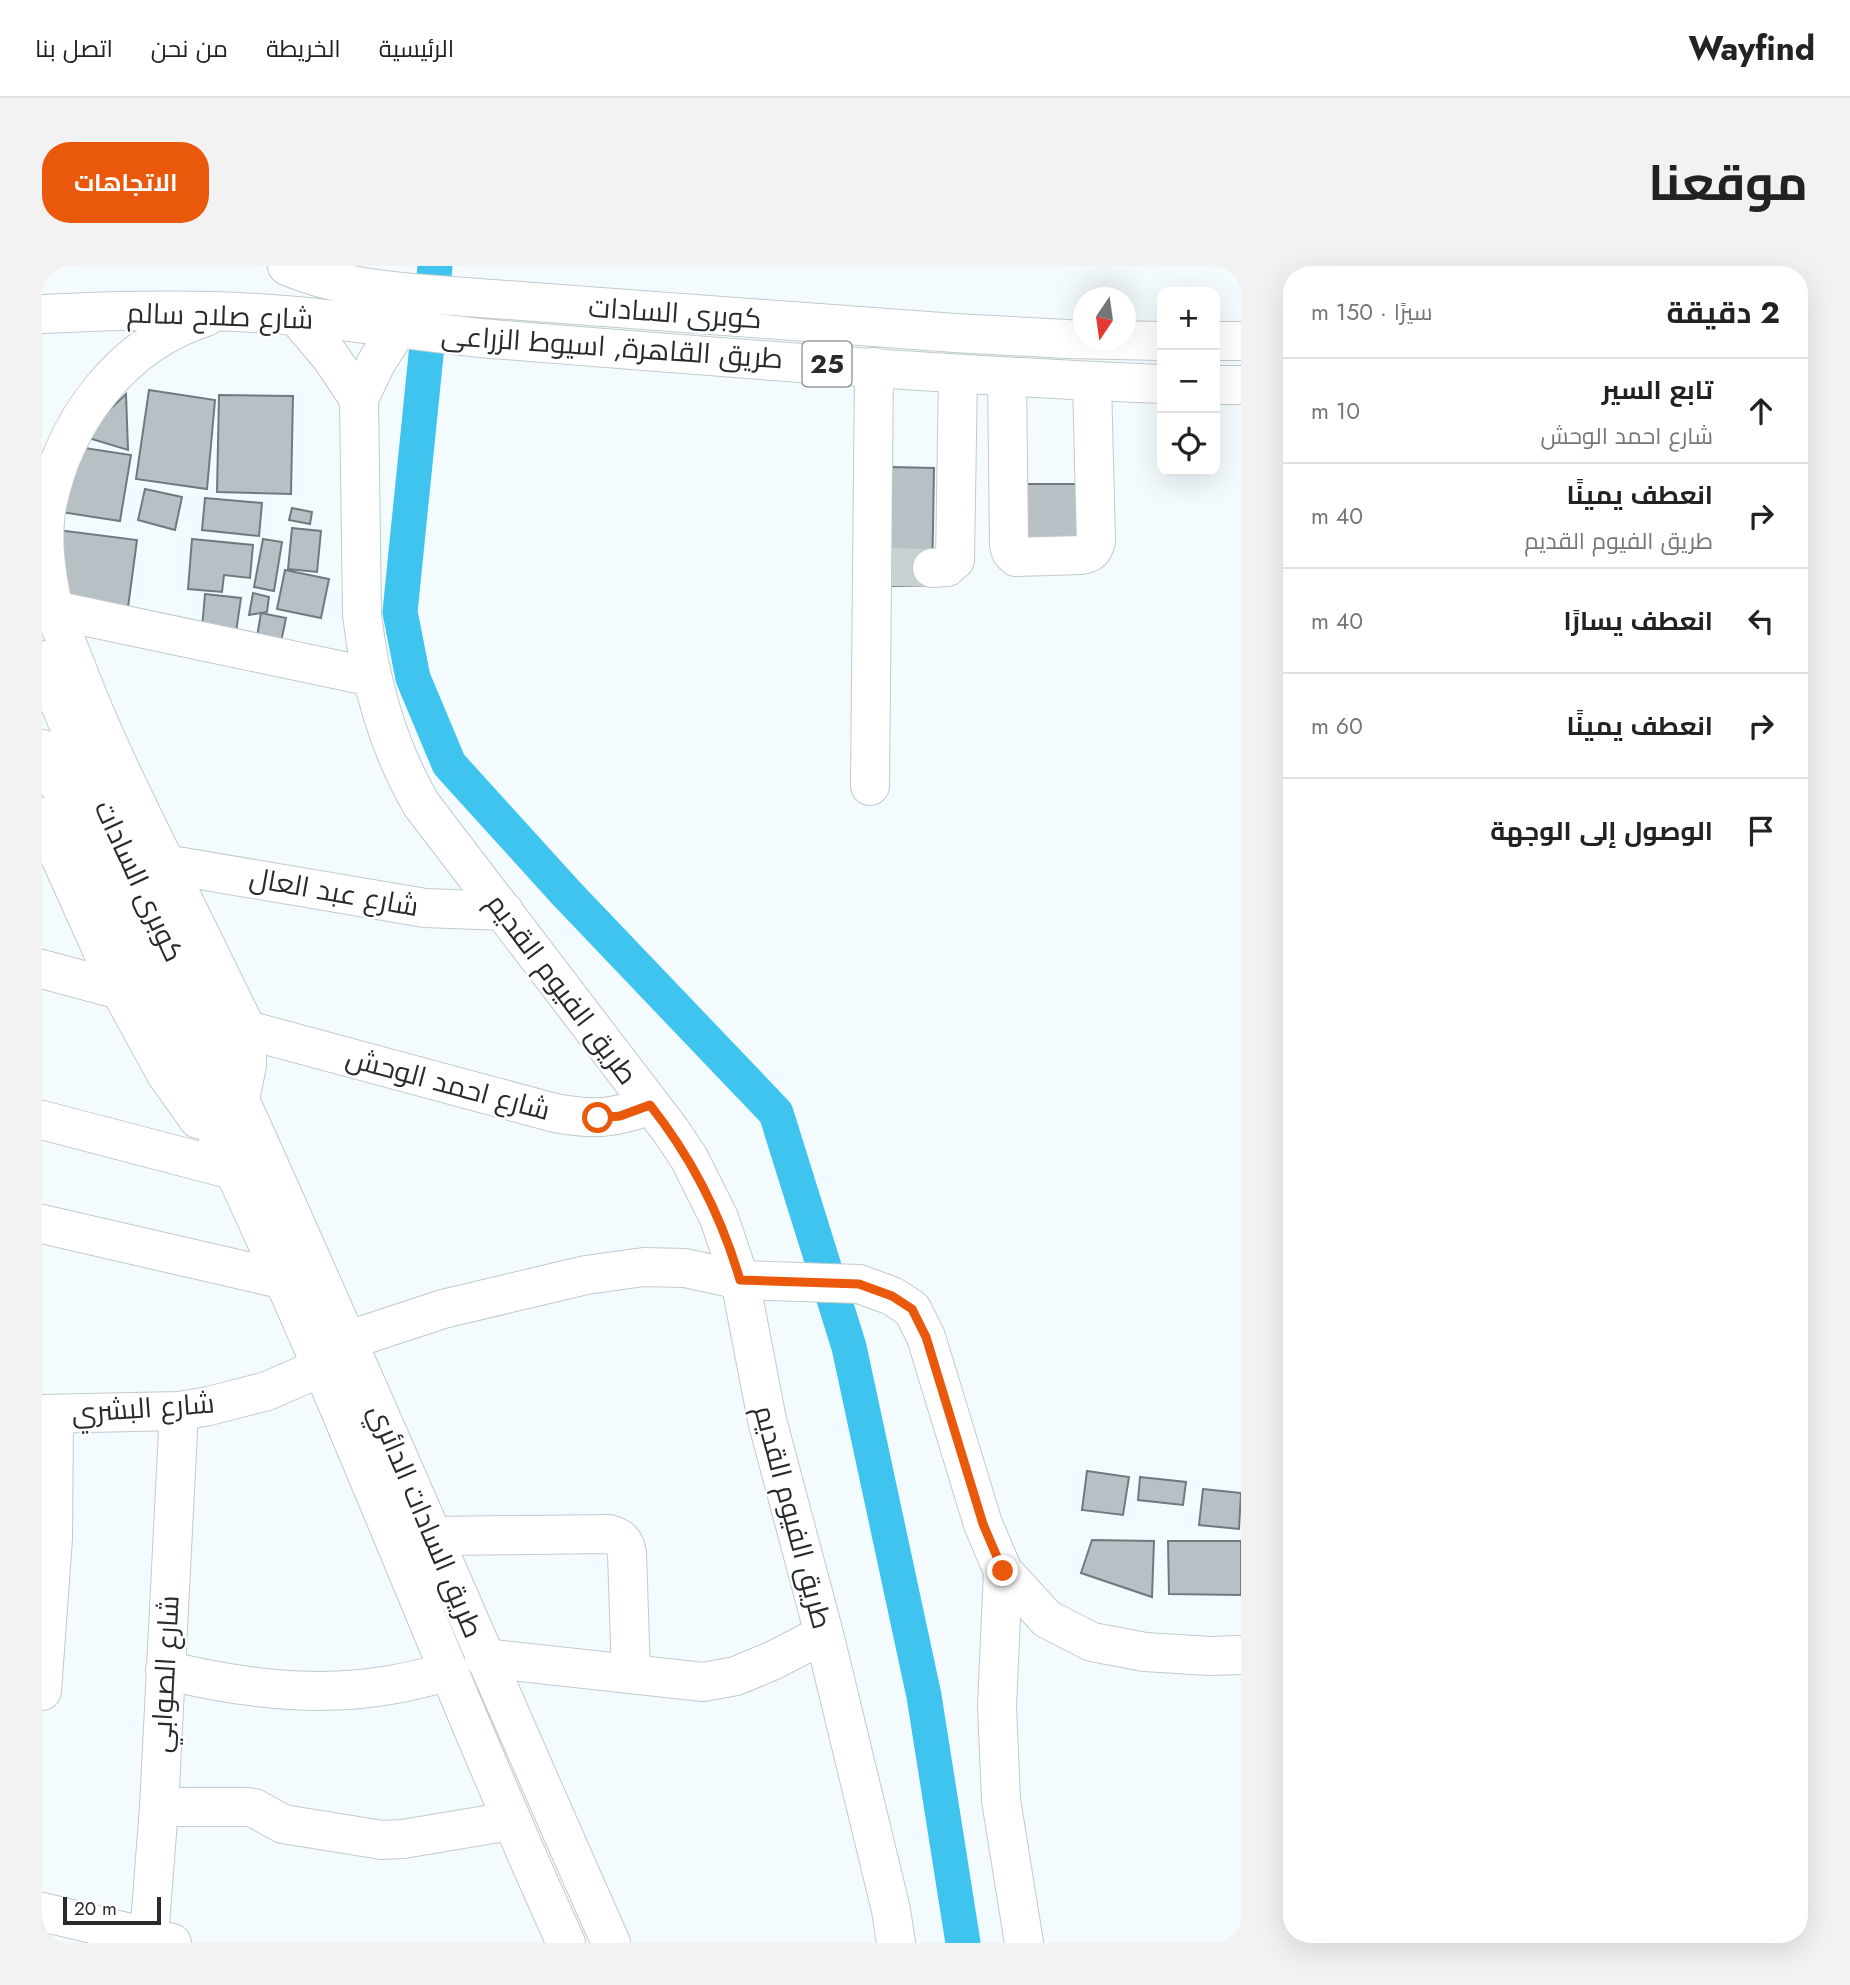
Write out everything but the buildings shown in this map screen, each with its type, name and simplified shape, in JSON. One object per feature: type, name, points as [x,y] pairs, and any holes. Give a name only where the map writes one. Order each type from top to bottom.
[{"type":"main road","name":"كوبرى السادات","points":[[286,266],[336,282],[373,290],[843,326],[1067,340],[1157,341]]},
{"type":"main road","name":"شارع صلاح سالم","points":[[42,314],[223,311],[296,316],[397,330]]},
{"type":"main road","points":[[46,508],[68,440],[92,399],[107,381],[156,339],[223,311]]},
{"type":"main road","points":[[296,316],[330,356],[359,399]]},
{"type":"main road","name":"طريق القاهرة, اسيوط الزراعى","points":[[397,330],[958,374],[1157,384]]},
{"type":"main road","name":"طريق الفيوم القديم","points":[[397,330],[376,363],[359,399],[361,584],[365,636],[372,677],[386,730],[408,780],[436,826],[671,1131],[705,1188],[719,1218],[740,1280],[764,1409],[824,1634],[891,1910],[896,1943]]},
{"type":"main road","points":[[1220,341],[1241,341]]},
{"type":"main road","points":[[870,786],[881,566],[874,368]]},
{"type":"main road","points":[[932,568],[947,568],[955,560],[958,374]]},
{"type":"main road","points":[[1007,377],[1009,545],[1016,557],[1081,555],[1089,554],[1095,548],[1092,382]]},
{"type":"main road","points":[[1220,385],[1241,386]]},
{"type":"main road","points":[[42,452],[46,559],[54,610],[95,718],[247,1030],[247,1065],[240,1100]]},
{"type":"main road","points":[[54,610],[372,677]]},
{"type":"main road","name":"كوبرى السادات","points":[[42,660],[71,730],[240,1100]]},
{"type":"main road","name":"كوبرى السادات","points":[[42,749],[201,1085],[226,1153]]},
{"type":"main road","points":[[42,817],[120,990],[166,1074],[180,1096],[226,1153]]},
{"type":"main road","name":"شارع عبد العال","points":[[165,864],[425,908],[504,911]]},
{"type":"main road","points":[[42,969],[120,990]]},
{"type":"main road","name":"شارع احمد الوحش","points":[[247,1030],[555,1113],[598,1118],[620,1116],[650,1105]]},
{"type":"main road","name":"طريق السادات الدائري","points":[[240,1100],[349,1340],[484,1658],[611,1943]]},
{"type":"main road","points":[[42,1120],[226,1153]]},
{"type":"main road","name":"طريق السادات الدائري","points":[[226,1153],[285,1280],[510,1821],[566,1943]]},
{"type":"main road","points":[[42,1224],[285,1280]]},
{"type":"main road","points":[[349,1340],[443,1309],[586,1275],[644,1267],[685,1268],[740,1280],[859,1284],[892,1296],[912,1309],[921,1328],[983,1524],[1003,1571],[1047,1619],[1092,1642],[1144,1652],[1241,1655]]},
{"type":"main road","name":"شارع البشري","points":[[48,1415],[179,1411],[238,1400],[286,1384],[322,1367]]},
{"type":"main road","name":"شارع الصوابي","points":[[162,1940],[159,1807],[179,1411]]},
{"type":"main road","points":[[42,1690],[54,1538],[48,1415]]},
{"type":"main road","points":[[433,1536],[618,1536],[626,1544],[628,1553],[631,1674]]},
{"type":"main road","points":[[1003,1571],[997,1706],[1001,1800],[1024,1943]]},
{"type":"main road","points":[[484,1658],[703,1682],[736,1676],[824,1634]]},
{"type":"main road","points":[[165,1670],[209,1681],[299,1691],[389,1685],[449,1672]]},
{"type":"main road","points":[[159,1807],[254,1808],[283,1824],[383,1840],[510,1821]]},
{"type":"main road","points":[[42,1912],[162,1940]]},
{"type":"waterway","points":[[435,266],[400,612],[413,678],[449,764],[566,893],[776,1113],[849,1347],[924,1696],[963,1943]]},
{"type":"tunnel","points":[[890,567],[932,568]]},
{"type":"route","points":[[598,1118],[620,1116],[650,1105],[689,1158],[705,1188],[719,1218],[740,1280],[859,1284],[892,1296],[912,1309],[926,1337],[983,1524],[1003,1571]]}]
